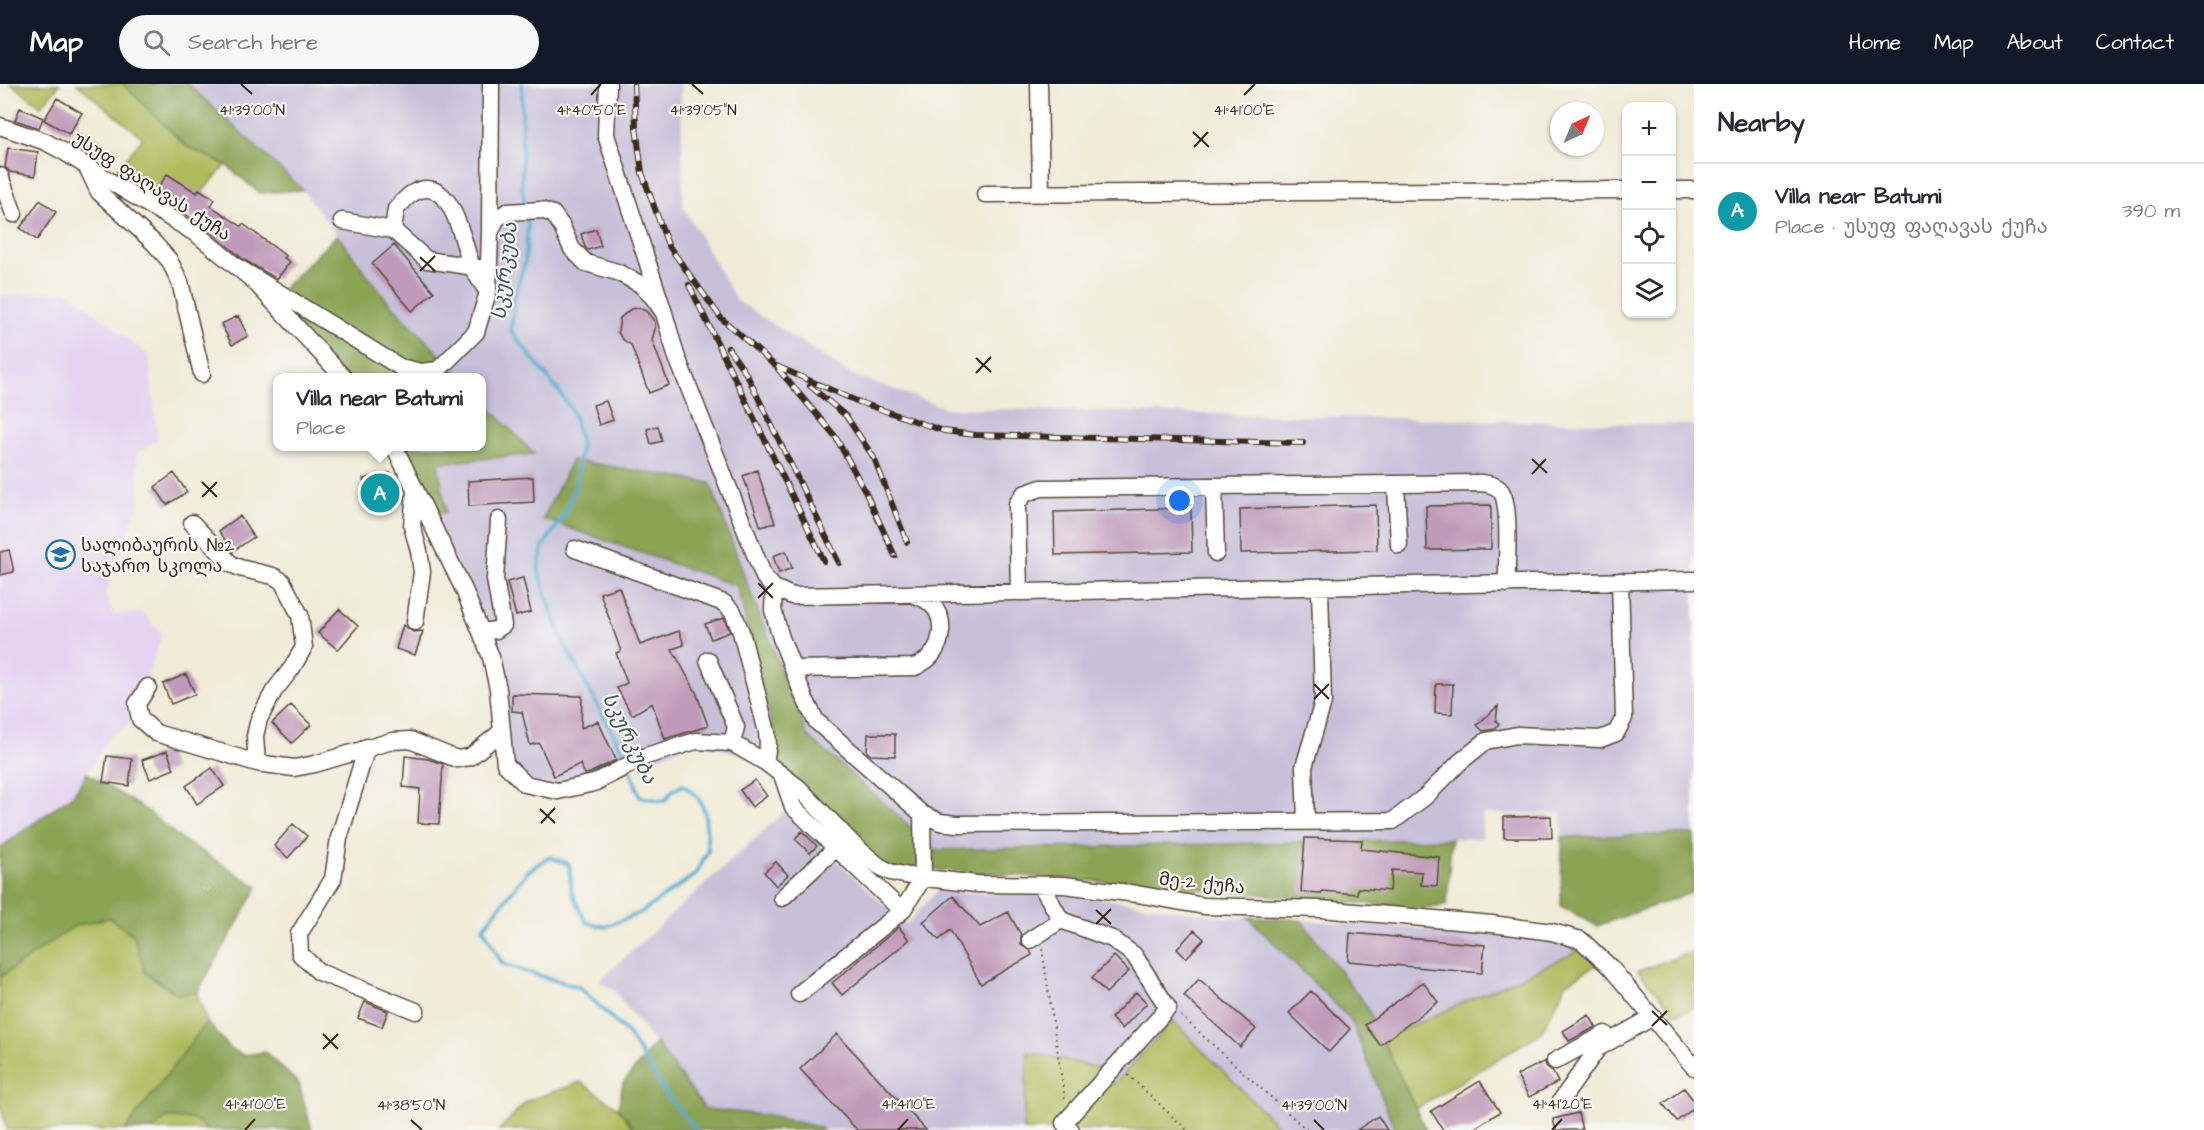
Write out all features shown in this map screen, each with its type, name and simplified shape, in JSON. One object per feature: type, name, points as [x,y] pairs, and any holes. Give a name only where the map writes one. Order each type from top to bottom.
[{"type":"street","points":[[490,233],[491,84]]},
{"type":"street","points":[[608,84],[606,135],[676,355],[764,577],[774,588],[792,596],[1694,580]]},
{"type":"street","points":[[1039,84],[1041,194]]},
{"type":"street","name":"უსუფ ფაღავას ქუჩა","points":[[0,126],[46,142],[198,235],[239,268],[284,312],[339,373]]},
{"type":"street","points":[[87,166],[99,192],[170,260],[180,282],[202,374]]},
{"type":"street","points":[[0,176],[14,214]]},
{"type":"street","points":[[239,268],[400,367],[421,372],[438,370],[476,332],[488,291],[481,268],[455,212],[445,197],[429,189],[413,193],[396,208],[393,231]]},
{"type":"street","points":[[985,194],[1622,190]]},
{"type":"street","points":[[1676,190],[1694,190]]},
{"type":"street","points":[[481,268],[496,219],[507,212],[541,210],[553,214],[572,249],[586,263],[617,272],[640,284],[654,297],[664,313]]},
{"type":"street","points":[[342,221],[393,231],[427,260],[481,268]]},
{"type":"street","points":[[148,687],[137,704],[140,719],[156,733],[257,763],[294,768],[392,741],[410,740],[457,759],[470,757],[501,732],[498,689],[491,657],[396,451]]},
{"type":"street","points":[[1019,592],[1017,504],[1024,494],[1041,488],[1482,483],[1494,485],[1502,493],[1506,510],[1507,584]]},
{"type":"street","points":[[1396,484],[1400,545]]},
{"type":"street","points":[[1214,486],[1216,553]]},
{"type":"street","points":[[415,488],[412,526],[422,572],[416,622]]},
{"type":"street","points":[[481,632],[496,630],[502,625],[495,579],[499,520]]},
{"type":"street","points":[[192,523],[231,564],[273,576],[282,581],[300,615],[304,647],[292,668],[274,691],[259,719],[255,736],[257,763]]},
{"type":"street","points":[[575,549],[724,603],[733,612],[741,632],[767,732],[768,745],[765,762]]},
{"type":"street","points":[[774,588],[773,610],[781,638],[816,721],[922,814],[940,822],[957,824],[1306,822],[1393,821],[1426,796],[1460,762],[1486,741],[1517,735],[1600,739],[1616,733],[1624,718],[1620,581]]},
{"type":"street","points":[[1306,822],[1304,767],[1323,702],[1320,587]]},
{"type":"street","points":[[793,669],[915,667],[930,657],[940,641],[941,624],[938,612],[931,603],[913,594]]},
{"type":"street","points":[[708,660],[735,727],[732,743]]},
{"type":"street","name":"მე-2 ქუჩა","points":[[501,732],[505,764],[525,784],[558,791],[594,783],[646,756],[696,741],[732,743],[765,762],[799,788],[855,846],[890,872],[977,884],[1064,885],[1137,894],[1204,906],[1321,909],[1492,924],[1552,932],[1581,940],[1611,968],[1694,1066]]},
{"type":"street","points":[[368,747],[339,838],[333,879],[299,934],[300,954],[319,972],[416,1011]]},
{"type":"street","points":[[782,775],[793,807],[902,911]]},
{"type":"street","points":[[799,994],[902,911],[923,878],[922,814]]},
{"type":"street","points":[[782,898],[836,848],[855,846]]},
{"type":"street","points":[[1041,885],[1061,920],[1112,939],[1134,955],[1168,1008],[1117,1064],[1070,1124]]},
{"type":"street","points":[[1035,937],[1061,920]]},
{"type":"street","points":[[1555,1061],[1651,1014]]},
{"type":"street","points":[[1560,1102],[1598,1048],[1651,1014]]},
{"type":"path","points":[[1035,937],[1070,1124]]},
{"type":"path","points":[[1168,1008],[1185,1018],[1307,1130]]},
{"type":"path","points":[[1117,1064],[1187,1130]]},
{"type":"shaded area","points":[[188,84],[681,84],[683,206],[736,300],[850,374],[946,408],[1694,425],[1694,834],[1562,837],[1562,813],[1483,814],[1482,838],[935,850],[807,735],[710,483],[544,519],[737,586],[780,756],[765,762],[696,741],[594,783],[525,784],[505,764],[498,689],[428,517],[446,512],[438,463],[533,454],[486,404],[486,373],[457,373],[385,298],[303,190]]},
{"type":"shaded area","name":"სალიბაურის №2 საჯარო სკოლა","points":[[68,291],[149,356],[157,440],[137,453],[140,500],[106,594],[113,615],[142,613],[162,634],[131,723],[110,736],[74,794],[0,848],[0,515],[2,514],[0,296]]},
{"type":"shaded area","points":[[784,812],[906,925],[936,892],[1059,894],[1232,918],[1248,917],[1351,1020],[1395,1130],[1282,1130],[1173,1022],[1113,1086],[1028,1052],[1023,1130],[823,1130],[819,1127],[764,1115],[705,1109],[614,990],[599,981]]},
{"type":"shaded area","points":[[1301,920],[1565,941],[1578,952],[1382,1038],[1365,1004]]},
{"type":"green space","points":[[11,84],[60,84],[41,106]]},
{"type":"green space","points":[[77,84],[123,84],[186,146],[226,165],[176,221],[108,180],[143,138]]},
{"type":"green space","points":[[123,84],[188,84],[303,190],[259,193],[226,165],[186,146]]},
{"type":"green space","points":[[337,235],[385,298],[457,373],[340,373],[272,299]]},
{"type":"green space","points":[[486,404],[534,454],[438,463],[446,512],[428,517],[396,451],[486,451]]},
{"type":"green space","points":[[572,460],[710,483],[807,735],[922,837],[923,878],[890,872],[765,762],[780,756],[737,586],[543,519]]},
{"type":"green space","points":[[87,773],[149,812],[180,838],[258,887],[197,993],[177,994],[145,973],[134,936],[110,918],[76,925],[0,977],[0,848],[74,794]]},
{"type":"green space","points":[[1694,834],[1694,892],[1597,926],[1561,906],[1562,837]]},
{"type":"green space","points":[[1451,839],[1447,905],[1425,909],[927,869],[928,842],[935,850]]},
{"type":"green space","points":[[1248,917],[1301,920],[1365,1004],[1426,1130],[1395,1130],[1351,1020]]},
{"type":"green space","points":[[110,918],[134,936],[145,973],[177,994],[197,993],[207,1022],[125,1130],[7,1130],[0,1103],[0,977],[76,925]]},
{"type":"green space","points":[[1565,941],[1578,943],[1599,963],[1567,983],[1541,1033],[1416,1109],[1382,1039],[1577,952]]},
{"type":"green space","points":[[1694,951],[1694,1008],[1676,1014],[1638,971]]},
{"type":"green space","points":[[1173,1021],[1282,1130],[1023,1130],[1028,1052],[1100,1068],[1113,1085]]},
{"type":"green space","points":[[207,1022],[231,1049],[243,1055],[265,1052],[299,1084],[312,1130],[208,1130],[194,1119],[167,1118],[152,1130],[125,1130]]},
{"type":"green space","points":[[656,1043],[705,1109],[764,1115],[819,1127],[823,1130],[635,1130],[618,1108],[623,1083]]},
{"type":"green space","points":[[581,1082],[618,1108],[635,1130],[499,1130],[527,1101]]},
{"type":"green space","points":[[167,1118],[194,1119],[208,1130],[152,1130]]},
{"type":"building","points":[[57,98],[82,113],[69,134],[44,120]]},
{"type":"building","points":[[20,108],[43,118],[39,128],[15,120]]},
{"type":"building","points":[[78,134],[101,147],[94,158],[72,144]]},
{"type":"building","points":[[8,148],[38,152],[35,176],[10,172],[5,167]]},
{"type":"building","points":[[167,174],[197,193],[199,189],[215,199],[211,206],[241,226],[243,224],[286,256],[284,258],[290,262],[277,279],[243,259],[204,226],[154,194]]},
{"type":"building","points":[[40,200],[56,212],[37,240],[20,228]]},
{"type":"building","points":[[596,229],[601,246],[588,250],[581,234]]},
{"type":"building","points":[[394,245],[434,292],[412,311],[372,264]]},
{"type":"building","points":[[639,308],[646,311],[655,322],[652,340],[669,385],[649,393],[631,345],[622,339],[618,332],[620,318],[631,309]]},
{"type":"building","points":[[238,316],[248,336],[232,345],[221,324]]},
{"type":"building","points":[[606,401],[613,420],[599,425],[593,405]]},
{"type":"building","points":[[658,426],[662,441],[651,444],[647,429]]},
{"type":"building","points":[[757,470],[775,523],[761,527],[743,476]]},
{"type":"building","points":[[174,473],[187,492],[167,505],[155,487]]},
{"type":"building","points":[[390,473],[398,506],[371,512],[363,479]]},
{"type":"building","points":[[533,477],[534,502],[469,506],[468,481]]},
{"type":"building","points":[[1376,505],[1377,550],[1241,553],[1240,509]]},
{"type":"building","points":[[1491,505],[1491,549],[1427,550],[1426,506]]},
{"type":"building","points":[[1191,508],[1192,552],[1055,555],[1054,512]]},
{"type":"building","points":[[240,516],[254,537],[233,551],[219,531]]},
{"type":"building","points":[[9,550],[14,572],[0,575],[0,552]]},
{"type":"building","points":[[786,551],[792,568],[779,573],[773,556]]},
{"type":"building","points":[[523,578],[531,612],[516,616],[507,582]]},
{"type":"building","points":[[619,587],[640,645],[679,631],[684,645],[672,649],[696,692],[708,726],[665,739],[652,703],[632,715],[617,688],[627,683],[616,653],[621,651],[600,593]]},
{"type":"building","points":[[339,609],[358,626],[338,650],[318,633]]},
{"type":"building","points":[[724,618],[730,632],[711,639],[705,624]]},
{"type":"building","points":[[403,625],[413,632],[423,631],[415,655],[396,649]]},
{"type":"building","points":[[186,674],[195,694],[171,704],[163,684]]},
{"type":"building","points":[[1436,684],[1453,684],[1452,714],[1435,713]]},
{"type":"building","points":[[512,694],[582,696],[581,728],[598,721],[616,760],[590,773],[585,774],[580,764],[554,776],[539,743],[530,745],[522,712],[512,711]]},
{"type":"building","points":[[291,705],[311,725],[292,743],[272,723]]},
{"type":"building","points":[[1498,706],[1496,721],[1499,724],[1494,729],[1483,731],[1477,725]]},
{"type":"building","points":[[868,734],[895,734],[895,756],[871,755],[867,752]]},
{"type":"building","points":[[167,751],[174,769],[150,779],[142,760]]},
{"type":"building","points":[[107,756],[132,759],[129,786],[103,782]]},
{"type":"building","points":[[405,756],[428,759],[443,764],[439,824],[418,823],[420,789],[403,787]]},
{"type":"building","points":[[212,768],[224,786],[197,804],[186,786]]},
{"type":"building","points":[[755,780],[767,796],[752,807],[740,790]]},
{"type":"building","points":[[1551,816],[1552,838],[1504,838],[1504,817]]},
{"type":"building","points":[[293,824],[307,836],[288,858],[274,846]]},
{"type":"building","points":[[802,831],[817,846],[810,853],[795,839]]},
{"type":"building","points":[[1305,838],[1362,840],[1361,849],[1439,857],[1437,886],[1421,885],[1422,872],[1392,870],[1390,891],[1358,888],[1357,894],[1301,892]]},
{"type":"building","points":[[776,862],[788,875],[776,886],[764,872]]},
{"type":"building","points":[[953,896],[980,927],[1008,912],[1021,935],[1021,945],[1030,950],[1032,955],[981,984],[950,930],[939,940],[923,922]]},
{"type":"building","points":[[899,927],[909,940],[842,995],[832,983]]},
{"type":"building","points":[[1194,930],[1204,939],[1186,958],[1177,949]]},
{"type":"building","points":[[1350,933],[1485,945],[1482,973],[1348,961]]},
{"type":"building","points":[[1114,956],[1129,971],[1106,993],[1092,978]]},
{"type":"building","points":[[1199,979],[1256,1029],[1240,1047],[1184,996]]},
{"type":"building","points":[[1423,982],[1438,1002],[1380,1045],[1365,1025]]},
{"type":"building","points":[[1311,991],[1350,1029],[1329,1052],[1289,1013]]},
{"type":"building","points":[[1136,992],[1147,1003],[1122,1029],[1111,1018]]},
{"type":"building","points":[[365,1002],[388,1011],[382,1027],[358,1018]]},
{"type":"building","points":[[1589,1015],[1596,1027],[1569,1041],[1563,1031]]},
{"type":"building","points":[[837,1034],[926,1130],[857,1130],[800,1069]]},
{"type":"building","points":[[1545,1061],[1558,1082],[1529,1097],[1517,1075]]},
{"type":"building","points":[[1480,1081],[1500,1112],[1472,1130],[1443,1130],[1431,1111]]},
{"type":"building","points":[[1684,1088],[1694,1101],[1694,1108],[1677,1121],[1663,1104]]},
{"type":"building","points":[[1578,1113],[1582,1130],[1556,1130],[1553,1119]]},
{"type":"building","points":[[1378,1116],[1387,1130],[1357,1130]]},
{"type":"waterway","name":"სკურკუბა","points":[[522,84],[522,188],[525,206]]},
{"type":"waterway","name":"სკურკუბა","points":[[526,217],[528,226],[525,262],[514,296],[511,331],[573,413],[581,445],[575,488],[564,516],[543,546],[538,568],[566,647],[628,761]]},
{"type":"waterway","name":"სკურკუბა","points":[[630,768],[640,797],[664,801],[673,790],[683,785],[698,797],[705,812],[708,851],[695,875],[640,913],[605,927],[586,922],[572,893],[569,864],[549,857],[527,872],[483,928],[502,963],[579,987],[628,1034],[667,1095],[696,1130]]},
{"type":"railway","points":[[634,84],[636,127],[642,173],[668,245],[721,318],[774,365],[859,402],[944,431],[976,435],[1303,443]]},
{"type":"railway","points":[[689,285],[824,561]]},
{"type":"railway","points":[[728,348],[747,375],[839,563]]},
{"type":"railway","points":[[778,369],[835,436],[864,489],[895,556]]},
{"type":"railway","points":[[810,386],[846,416],[874,458],[907,542]]},
{"type":"place","name":"Villa near Batumi","points":[[380,493]]},
{"type":"place","name":"სალიბაურის №2 საჯარო სკოლა","points":[[60,555]]}]
